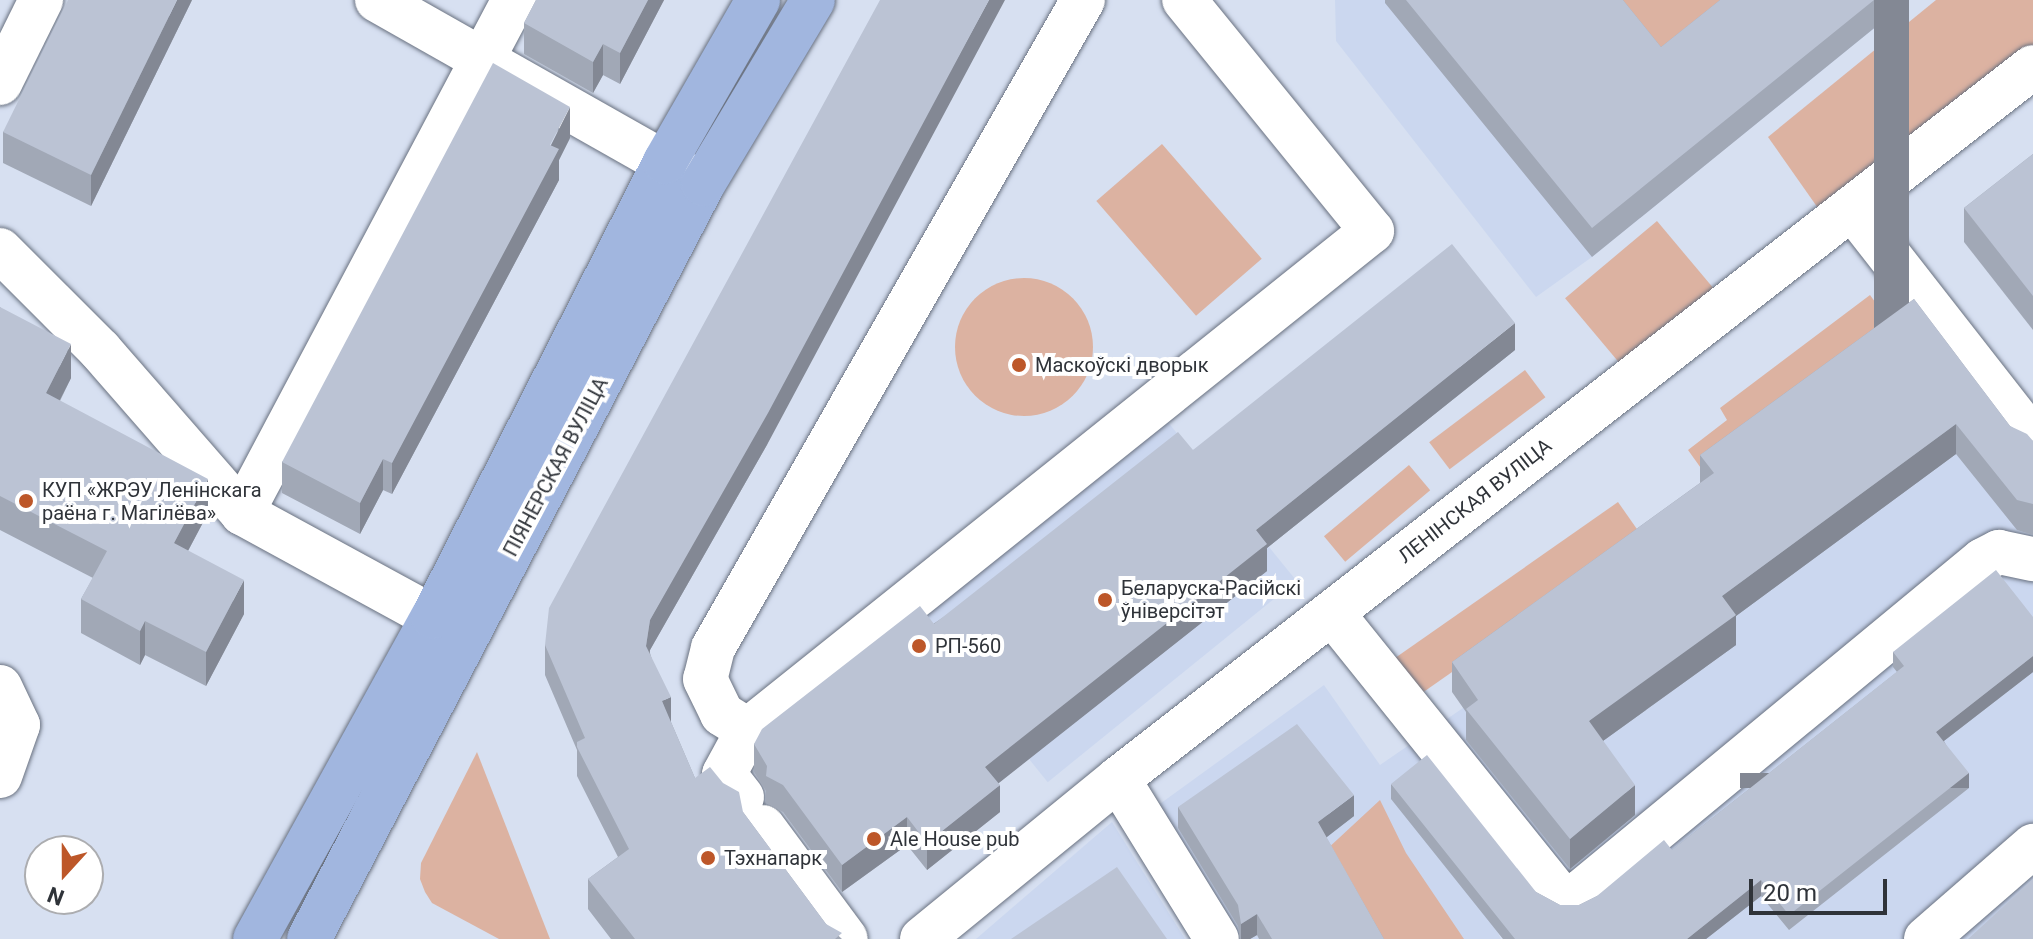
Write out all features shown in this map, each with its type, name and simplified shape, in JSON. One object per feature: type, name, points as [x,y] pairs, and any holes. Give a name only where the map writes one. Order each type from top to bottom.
[{"type":"main road","name":"ПІЯНЕРСКАЯ ВУЛІЦА","points":[[264,936],[433,617],[665,162],[758,0]]},
{"type":"main road","name":"ПІЯНЕРСКАЯ ВУЛІЦА","points":[[309,939],[703,184],[813,0]]},
{"type":"street","points":[[0,83],[41,0]]},
{"type":"street","points":[[377,0],[703,184]]},
{"type":"street","points":[[242,513],[514,0]]},
{"type":"street","points":[[748,730],[722,714],[705,679],[713,648],[1083,0]]},
{"type":"street","points":[[846,939],[724,774],[748,730],[1372,231],[1184,0]]},
{"type":"street","name":"ЛЕНІНСКАЯ ВУЛІЦА","points":[[922,939],[1118,779],[2033,67]]},
{"type":"street","points":[[1852,208],[2033,440]]},
{"type":"street","points":[[0,250],[100,350],[242,513],[433,617]]},
{"type":"street","points":[[1332,613],[1556,892],[1569,897],[1581,892],[1983,560],[1999,552],[2033,559]]},
{"type":"street","points":[[0,687],[18,725],[0,776]]},
{"type":"street","points":[[1118,779],[1217,939]]},
{"type":"street","points":[[1926,939],[1970,925],[2033,846]]},
{"type":"shaded area","points":[[1335,0],[1909,0],[1592,257],[1536,297],[1336,41]]},
{"type":"shaded area","points":[[1613,0],[1738,0],[1662,62]]},
{"type":"shaded area","points":[[1936,0],[2033,0],[2033,49],[1820,211],[1768,137]]},
{"type":"shaded area","points":[[1162,144],[1262,259],[1196,316],[1096,201]]},
{"type":"shaded area","points":[[1657,221],[1719,295],[1627,372],[1565,298]]},
{"type":"shaded area","points":[[1024,278],[1050,283],[1073,298],[1088,321],[1093,347],[1088,373],[1073,396],[1050,411],[1024,416],[998,411],[975,396],[960,373],[955,347],[960,321],[975,298],[998,283]]},
{"type":"shaded area","points":[[1870,295],[1901,338],[1708,478],[1688,450],[1727,420],[1720,408]]},
{"type":"shaded area","points":[[1525,370],[1545,397],[1450,469],[1429,442]]},
{"type":"shaded area","points":[[2033,414],[2033,939],[1503,939],[1497,931],[1501,939],[1242,939],[1157,806],[1324,685],[1380,765],[1463,708]]},
{"type":"shaded area","name":"Беларуска-Расійскі ўніверсітэт","points":[[1163,416],[1296,581],[1048,782],[914,617]]},
{"type":"shaded area","points":[[1409,465],[1430,490],[1345,562],[1324,536]]},
{"type":"shaded area","points":[[1618,502],[1643,538],[1414,699],[1389,663]]},
{"type":"shaded area","points":[[477,752],[550,939],[499,939],[432,903],[425,892],[420,879],[421,863]]},
{"type":"shaded area","points":[[1380,800],[1406,853],[1464,939],[1373,939],[1325,851]]},
{"type":"shaded area","points":[[1112,822],[1185,939],[976,939]]},
{"type":"building","points":[[68,0],[177,0],[91,175],[3,132]]},
{"type":"building","points":[[536,0],[648,0],[620,53],[603,44],[593,62],[524,23]]},
{"type":"building","points":[[880,0],[989,0],[768,413],[650,620],[646,646],[671,697],[662,701],[695,778],[710,767],[723,783],[739,792],[743,812],[826,924],[842,933],[835,939],[635,939],[588,879],[629,849],[577,747],[577,742],[585,738],[545,645],[549,608]]},
{"type":"building","points":[[1406,0],[1623,0],[1661,47],[1720,0],[1874,0],[1592,228]]},
{"type":"building","points":[[493,63],[570,107],[550,145],[559,149],[392,463],[383,459],[360,503],[282,462]]},
{"type":"building","points":[[2033,154],[2033,296],[1964,208]]},
{"type":"building","points":[[1452,244],[1515,323],[1256,530],[1267,544],[985,767],[1000,785],[927,843],[907,817],[842,865],[783,785],[766,776],[767,766],[754,744],[762,729],[920,606],[934,624],[1178,432],[1193,450]]},
{"type":"building","points":[[1914,299],[2010,426],[2027,434],[2033,441],[2033,504],[2017,500],[1956,424],[1722,596],[1736,615],[1589,721],[1635,785],[1570,839],[1466,709],[1478,700],[1452,662],[1714,473],[1700,455]]},
{"type":"building","points":[[0,307],[71,344],[46,393],[208,479],[174,543],[244,580],[206,652],[145,621],[140,631],[81,599],[107,551],[0,496]]},
{"type":"building","points":[[1996,570],[2033,617],[2033,656],[1936,732],[1969,773],[1789,915],[1761,880],[1687,939],[1515,939],[1391,784],[1427,755],[1536,892],[1560,905],[1579,905],[1597,896],[1664,840],[1672,850],[1904,666],[1893,652]]},
{"type":"building","points":[[1297,724],[1354,795],[1318,822],[1384,939],[1272,939],[1257,914],[1241,924],[1238,905],[1178,807]]},
{"type":"building","points":[[1117,867],[1167,939],[1011,939]]},
{"type":"building","points":[[2033,879],[2033,939],[1968,939]]},
{"type":"place","name":"Маскоўскі дворык","points":[[1019,365]]},
{"type":"place","name":"КУП «ЖРЭУ Ленінскага раёна г. Магілёва»","points":[[26,501]]},
{"type":"place","name":"Беларуска-Расійскі ўніверсітэт","points":[[1105,600]]},
{"type":"place","name":"РП-560","points":[[919,646]]},
{"type":"place","name":"Ale House pub","points":[[874,839]]},
{"type":"place","name":"Тэхнапарк","points":[[708,858]]}]
